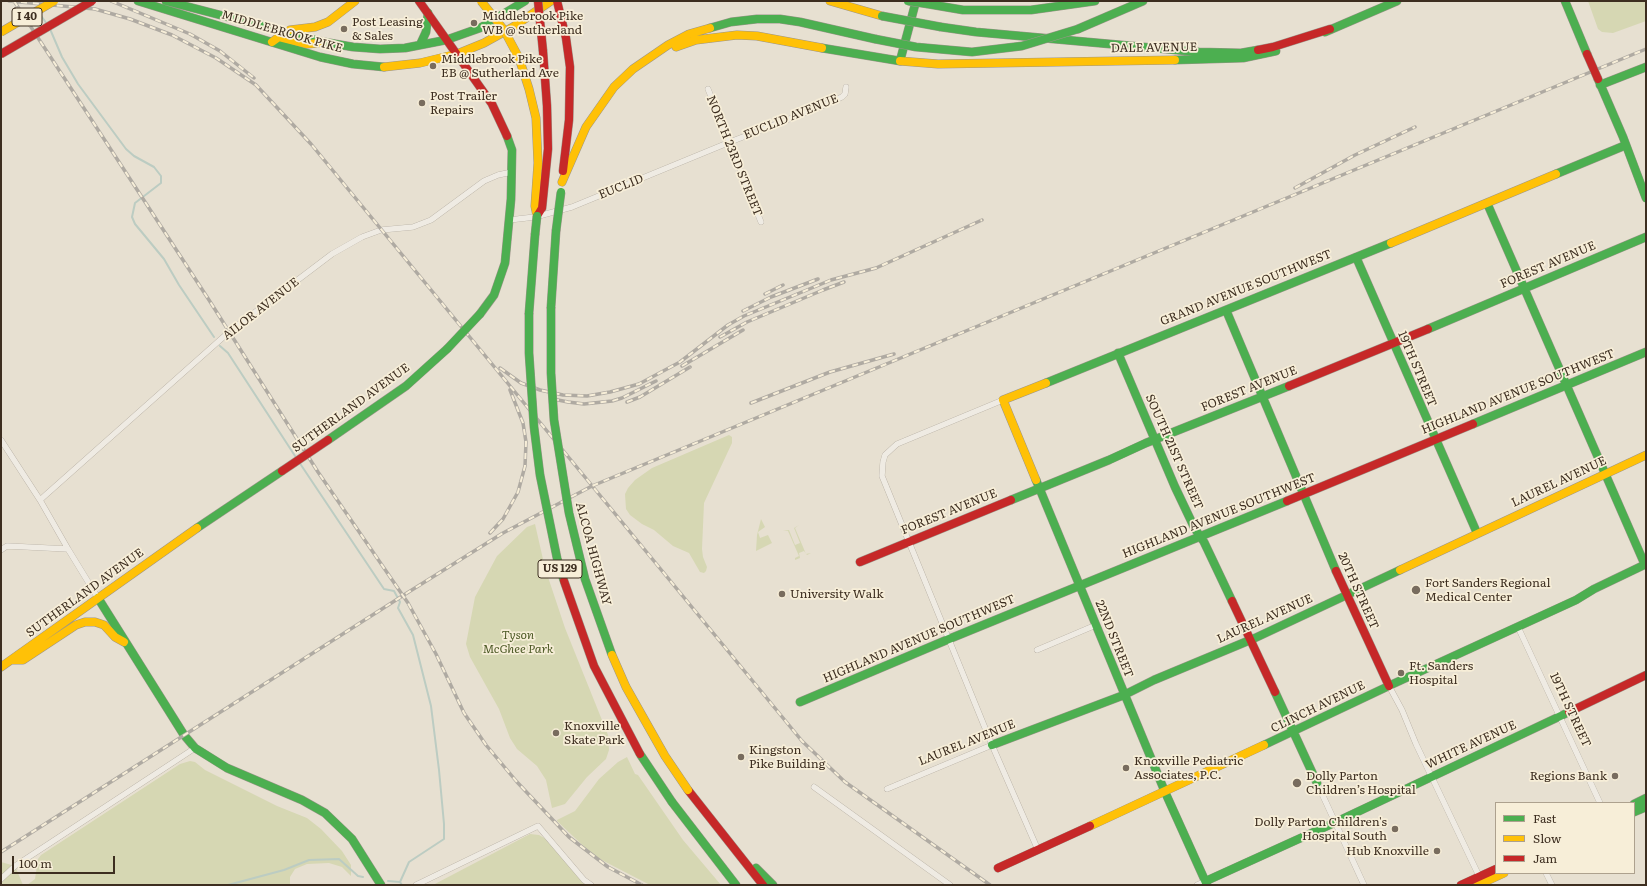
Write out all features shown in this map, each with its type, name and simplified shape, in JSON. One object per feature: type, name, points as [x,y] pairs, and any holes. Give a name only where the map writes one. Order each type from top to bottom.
[{"type":"main road","name":"I 40","points":[[1,32],[54,1]]},
{"type":"main road","points":[[32,14],[58,1]]},
{"type":"main road","points":[[1,54],[92,1]]},
{"type":"main road","name":"MIDDLEBROOK PIKE","points":[[138,1],[320,57],[353,64],[386,67],[420,63],[457,54],[490,40],[513,27],[551,1]]},
{"type":"main road","name":"MIDDLEBROOK PIKE","points":[[166,1],[324,42],[353,47],[380,49],[420,45],[446,40],[480,28],[525,1]]},
{"type":"main road","points":[[282,30],[310,28],[328,22],[355,1]]},
{"type":"main road","name":"SUTHERLAND AVENUE","points":[[1,667],[155,557],[406,386],[447,349],[480,314],[494,295],[505,263],[512,172],[512,150],[505,129],[492,104],[419,1]]},
{"type":"main road","points":[[481,1],[504,30],[519,58],[529,89],[536,118],[540,196]]},
{"type":"main road","points":[[538,1],[547,106],[548,149],[540,196]]},
{"type":"main road","name":"ALCOA HIGHWAY","points":[[557,1],[566,38],[570,67],[571,92],[556,231],[551,307],[551,373],[554,420],[569,513],[585,579],[608,645],[626,687],[665,756],[688,790],[737,850],[763,885]]},
{"type":"main road","points":[[830,1],[882,16],[976,32],[1199,52],[1241,53],[1273,47],[1330,29]]},
{"type":"main road","points":[[908,1],[963,10],[1031,10],[1096,1]]},
{"type":"main road","points":[[900,61],[916,1]]},
{"type":"main road","points":[[562,182],[586,127],[614,87],[633,69],[668,45],[688,34],[710,27],[731,22],[757,19],[800,22],[916,48],[972,52],[1022,46],[1078,29],[1143,1]]},
{"type":"main road","name":"DALE AVENUE","points":[[650,57],[696,40],[737,35],[776,39],[846,53],[900,61],[938,64],[1243,58],[1285,48],[1311,39],[1330,29],[1397,1]]},
{"type":"main road","points":[[1565,1],[1645,193]]},
{"type":"main road","points":[[193,18],[196,8]]},
{"type":"main road","points":[[420,45],[426,32],[428,13]]},
{"type":"main road","points":[[272,42],[279,37],[307,44],[324,42]]},
{"type":"main road","points":[[1599,82],[1646,67]]},
{"type":"main road","name":"GRAND AVENUE SOUTHWEST","points":[[1003,400],[1626,146]]},
{"type":"main road","name":"US 129","points":[[540,196],[542,208],[537,216],[535,235],[529,353],[534,427],[540,475],[557,558],[568,596],[594,666],[612,705],[639,753],[672,802],[736,885]]},
{"type":"main road","points":[[1487,203],[1565,385],[1645,565]]},
{"type":"main road","name":"FOREST AVENUE","points":[[860,562],[1154,440],[1394,344],[1646,237]]},
{"type":"main road","name":"19TH STREET","points":[[1356,257],[1477,533]]},
{"type":"main road","name":"20TH STREET","points":[[1226,310],[1347,596],[1389,686]]},
{"type":"main road","name":"HIGHLAND AVENUE SOUTHWEST","points":[[800,702],[949,639],[1079,587],[1646,352]]},
{"type":"main road","name":"SOUTH 21ST STREET","points":[[1118,353],[1175,487],[1200,537],[1204,542],[1292,733],[1317,783]]},
{"type":"main road","name":"22ND STREET","points":[[1003,400],[1124,695],[1206,883]]},
{"type":"main road","name":"LAUREL AVENUE","points":[[992,745],[1124,695],[1154,680],[1249,641],[1646,455]]},
{"type":"main road","name":"CLINCH AVENUE","points":[[998,868],[1165,792],[1389,686],[1576,600],[1594,589],[1645,565]]},
{"type":"main road","points":[[98,598],[187,739],[195,748],[227,768],[302,800],[325,813],[352,839],[381,885]]},
{"type":"main road","points":[[12,660],[23,660],[76,625],[85,622],[95,622],[101,624],[110,630],[115,637],[125,643]]},
{"type":"main road","name":"WHITE AVENUE","points":[[1206,883],[1646,675]]},
{"type":"main road","points":[[1635,804],[1646,798]]},
{"type":"main road","points":[[1635,812],[1646,807]]},
{"type":"main road","points":[[737,850],[773,885]]},
{"type":"main road","points":[[1480,882],[1495,870]]},
{"type":"main road","points":[[1461,885],[1480,882],[1501,874]]},
{"type":"street","name":"EUCLID AVENUE","points":[[730,142],[842,97],[845,94],[846,87]]},
{"type":"street","name":"NORTH 23RD STREET","points":[[708,89],[761,222]]},
{"type":"street","name":"EUCLID","points":[[509,220],[535,217],[563,211],[730,142]]},
{"type":"street","name":"AILOR AVENUE","points":[[40,500],[229,332],[332,254],[362,237],[381,230],[413,227],[430,220],[484,181],[498,175],[512,172]]},
{"type":"street","name":"GRAND AVENUE SOUTHWEST","points":[[908,542],[882,476],[885,455],[897,444],[1003,400]]},
{"type":"street","points":[[1,440],[40,500],[98,598]]},
{"type":"street","points":[[908,542],[992,745],[1038,850]]},
{"type":"street","points":[[1,550],[7,546],[68,549]]},
{"type":"street","points":[[1037,650],[1096,625]]},
{"type":"street","name":"19TH STREET","points":[[1518,627],[1600,802]]},
{"type":"street","name":"20TH STREET","points":[[1389,686],[1480,882]]},
{"type":"street","name":"LAUREL AVENUE","points":[[888,789],[992,745]]},
{"type":"street","points":[[1,879],[15,866],[195,748]]},
{"type":"street","name":"SOUTH 21ST STREET","points":[[1317,783],[1364,885]]},
{"type":"street","points":[[814,787],[950,885]]},
{"type":"street","points":[[416,885],[538,826],[584,880],[591,885]]},
{"type":"street","points":[[1546,874],[1552,885]]},
{"type":"street","name":"WHITE AVENUE","points":[[1197,885],[1206,883]]},
{"type":"green space","points":[[1588,1],[1646,1],[1646,21],[1613,33],[1602,32],[1598,29]]},
{"type":"green space","points":[[729,435],[732,437],[732,443],[704,503],[702,549],[707,567],[704,573],[700,572],[689,553],[673,546],[654,530],[642,524],[630,515],[626,509],[625,494],[635,480],[652,468]]},
{"type":"green space","points":[[761,519],[765,527],[758,532],[760,538],[768,535],[772,543],[756,551],[757,535]]},
{"type":"green space","name":"Tyson McGhee Park","points":[[535,524],[545,568],[565,628],[608,735],[609,750],[606,759],[587,777],[565,804],[552,808],[546,780],[537,766],[517,749],[510,738],[499,709],[470,657],[466,644],[475,597],[497,556],[527,527]]},
{"type":"green space","points":[[799,525],[795,528],[806,553],[804,551],[799,553],[800,558],[795,560],[795,558],[799,556],[788,531],[783,531],[789,530],[795,545],[800,543],[794,528]]},
{"type":"green space","points":[[627,757],[635,774],[638,775],[683,840],[721,885],[650,885],[594,856],[557,821],[575,811],[599,779],[618,762]]},
{"type":"green space","points":[[190,761],[195,762],[205,770],[277,806],[307,818],[321,829],[342,851],[351,865],[351,876],[342,867],[329,863],[307,864],[295,869],[290,877],[290,885],[27,885],[35,879],[38,859],[41,855],[180,764]]},
{"type":"green space","points":[[530,834],[539,835],[546,839],[585,885],[433,885]]},
{"type":"green space","points":[[1,862],[15,866],[23,885],[1,885]]},
{"type":"waterway","points":[[39,13],[47,24]]},
{"type":"waterway","points":[[50,29],[62,57],[78,84],[126,149],[134,156],[154,167],[161,176],[161,183],[135,203],[132,217],[135,224],[164,259],[179,285],[214,337]]},
{"type":"waterway","points":[[220,346],[228,353],[297,459]]},
{"type":"waterway","points":[[299,462],[384,589],[394,591],[400,602],[398,608],[413,635],[431,706],[439,770],[444,839],[409,862],[400,882]]},
{"type":"waterway","points":[[228,885],[284,870],[309,860],[339,859],[358,876],[363,877]]},
{"type":"waterway","points":[[388,881],[400,882],[402,885]]},
{"type":"railway","points":[[9,1],[95,9],[130,19],[172,35],[216,58],[256,85],[311,144],[802,741],[845,782],[990,885]]},
{"type":"railway","points":[[14,1],[209,300],[318,472],[408,603],[436,654],[464,713],[486,745],[517,782],[569,837],[608,867],[642,885]]},
{"type":"railway","points":[[111,1],[190,34],[220,51],[254,78]]},
{"type":"railway","points":[[1,852],[503,533],[592,486],[1646,49]]},
{"type":"railway","points":[[1295,188],[1355,155],[1415,127]]},
{"type":"railway","points":[[500,368],[521,383],[540,390],[563,395],[587,396],[610,392],[639,384],[680,362],[728,325],[744,316],[831,280],[876,268],[982,220]]},
{"type":"railway","points":[[743,311],[771,297],[818,279]]},
{"type":"railway","points":[[720,337],[747,322],[844,282]]},
{"type":"railway","points":[[765,294],[783,285]]},
{"type":"railway","points":[[682,366],[743,330]]},
{"type":"railway","points":[[751,403],[830,372],[894,354]]},
{"type":"railway","points":[[627,402],[640,397],[690,367]]},
{"type":"railway","points":[[553,399],[584,404],[612,401],[622,398],[656,381]]},
{"type":"railway","points":[[490,533],[503,519],[518,492],[525,466],[526,442],[523,423],[510,390]]},
{"type":"traffic: fast","points":[[138,1],[320,57],[353,64],[384,67]]},
{"type":"traffic: fast","points":[[166,1],[324,42],[353,47],[380,49],[405,48],[446,40],[480,28],[525,1]]},
{"type":"traffic: fast","points":[[908,1],[928,4]]},
{"type":"traffic: fast","points":[[900,61],[916,1]]},
{"type":"traffic: fast","points":[[928,4],[963,10],[1031,10],[1095,1]]},
{"type":"traffic: fast","points":[[1078,29],[1143,1]]},
{"type":"traffic: fast","points":[[1325,32],[1397,1]]},
{"type":"traffic: fast","points":[[1565,1],[1587,54]]},
{"type":"traffic: fast","points":[[420,45],[426,32],[428,13]]},
{"type":"traffic: fast","points":[[882,16],[941,27]]},
{"type":"traffic: fast","points":[[710,28],[731,22],[757,19],[780,19],[875,39]]},
{"type":"traffic: fast","points":[[941,27],[976,32],[1199,52],[1241,53],[1258,50]]},
{"type":"traffic: fast","points":[[875,39],[916,47],[972,52],[1022,46],[1078,29]]},
{"type":"traffic: fast","points":[[822,48],[900,61]]},
{"type":"traffic: fast","points":[[1175,60],[1243,58],[1276,51]]},
{"type":"traffic: fast","points":[[1600,85],[1646,67]]},
{"type":"traffic: fast","points":[[1598,79],[1623,137],[1646,198]]},
{"type":"traffic: fast","points":[[480,314],[494,295],[505,263],[511,199],[512,150],[507,136]]},
{"type":"traffic: fast","points":[[1556,174],[1626,145]]},
{"type":"traffic: fast","points":[[556,231],[561,192]]},
{"type":"traffic: fast","points":[[1487,203],[1645,565]]},
{"type":"traffic: fast","points":[[535,235],[537,216]]},
{"type":"traffic: fast","points":[[551,307],[556,231]]},
{"type":"traffic: fast","points":[[529,313],[535,235]]},
{"type":"traffic: fast","points":[[1428,329],[1646,237]]},
{"type":"traffic: fast","points":[[1046,383],[1391,243]]},
{"type":"traffic: fast","points":[[1356,257],[1477,533]]},
{"type":"traffic: fast","points":[[551,307],[551,373],[554,420],[569,513],[585,579],[612,655]]},
{"type":"traffic: fast","points":[[1226,310],[1336,571]]},
{"type":"traffic: fast","points":[[529,313],[529,353],[534,427],[540,475],[557,558],[564,581]]},
{"type":"traffic: fast","points":[[447,349],[480,314]]},
{"type":"traffic: fast","points":[[328,440],[406,386],[447,349]]},
{"type":"traffic: fast","points":[[1473,424],[1646,352]]},
{"type":"traffic: fast","points":[[1118,353],[1175,487],[1195,529],[1204,542],[1232,601]]},
{"type":"traffic: fast","points":[[1011,500],[1109,460],[1146,443],[1289,386]]},
{"type":"traffic: fast","points":[[197,528],[282,471]]},
{"type":"traffic: fast","points":[[1036,480],[1165,792],[1207,885]]},
{"type":"traffic: fast","points":[[800,702],[949,639],[1287,501]]},
{"type":"traffic: fast","points":[[1264,745],[1576,600],[1594,589],[1646,564]]},
{"type":"traffic: fast","points":[[992,745],[1124,695],[1154,680],[1255,638],[1400,570]]},
{"type":"traffic: fast","points":[[98,598],[184,735],[195,748],[227,768],[302,800],[325,813],[352,839],[381,885]]},
{"type":"traffic: fast","points":[[1275,692],[1317,783]]},
{"type":"traffic: fast","points":[[1206,881],[1336,822],[1569,712]]},
{"type":"traffic: fast","points":[[640,754],[672,802]]},
{"type":"traffic: fast","points":[[1635,804],[1646,798]]},
{"type":"traffic: fast","points":[[672,802],[736,885]]},
{"type":"traffic: fast","points":[[1635,812],[1646,807]]},
{"type":"traffic: fast","points":[[756,868],[773,885]]},
{"type":"traffic: slow","points":[[1,32],[54,1]]},
{"type":"traffic: slow","points":[[290,30],[315,27],[328,22],[355,1]]},
{"type":"traffic: slow","points":[[481,1],[504,30],[519,58]]},
{"type":"traffic: slow","points":[[384,67],[420,63],[457,54],[484,43],[513,27],[551,1]]},
{"type":"traffic: slow","points":[[830,1],[882,16]]},
{"type":"traffic: slow","points":[[562,182],[586,127],[614,87],[633,69],[668,45],[689,34],[710,28]]},
{"type":"traffic: slow","points":[[676,47],[696,40],[737,35],[757,36],[822,48]]},
{"type":"traffic: slow","points":[[272,42],[279,37],[307,44],[319,43]]},
{"type":"traffic: slow","points":[[519,58],[536,118],[538,163],[535,206],[537,216]]},
{"type":"traffic: slow","points":[[900,61],[938,64],[1175,60]]},
{"type":"traffic: slow","points":[[1391,243],[1556,174]]},
{"type":"traffic: slow","points":[[1036,480],[1003,400],[1046,383]]},
{"type":"traffic: slow","points":[[1400,570],[1646,455]]},
{"type":"traffic: slow","points":[[1,667],[197,528]]},
{"type":"traffic: slow","points":[[11,660],[23,660],[76,625],[85,622],[95,622],[104,625],[115,637],[124,642]]},
{"type":"traffic: slow","points":[[612,655],[626,687],[665,756],[688,790]]},
{"type":"traffic: slow","points":[[1090,826],[1264,745]]},
{"type":"traffic: slow","points":[[1478,885],[1502,874]]},
{"type":"traffic: jam","points":[[1,54],[92,1]]},
{"type":"traffic: jam","points":[[419,1],[492,104],[507,136]]},
{"type":"traffic: jam","points":[[538,1],[543,51]]},
{"type":"traffic: jam","points":[[557,1],[566,38],[570,67],[569,120],[563,171]]},
{"type":"traffic: jam","points":[[1258,50],[1273,47],[1330,29]]},
{"type":"traffic: jam","points":[[537,216],[542,208],[548,149],[543,51]]},
{"type":"traffic: jam","points":[[1587,54],[1598,79]]},
{"type":"traffic: jam","points":[[1289,386],[1428,329]]},
{"type":"traffic: jam","points":[[1287,501],[1473,424]]},
{"type":"traffic: jam","points":[[282,471],[328,440]]},
{"type":"traffic: jam","points":[[860,562],[1011,500]]},
{"type":"traffic: jam","points":[[1336,571],[1389,686]]},
{"type":"traffic: jam","points":[[564,581],[594,666],[640,754]]},
{"type":"traffic: jam","points":[[1232,601],[1275,692]]},
{"type":"traffic: jam","points":[[1569,712],[1646,675]]},
{"type":"traffic: jam","points":[[688,790],[763,885]]},
{"type":"traffic: jam","points":[[998,868],[1090,826]]},
{"type":"traffic: jam","points":[[1461,885],[1495,869]]},
{"type":"place","name":"Middlebrook Pike WB @ Sutherland","points":[[474,23]]},
{"type":"place","name":"Post Leasing & Sales","points":[[344,29]]},
{"type":"place","name":"Middlebrook Pike EB @ Sutherland Ave","points":[[433,66]]},
{"type":"place","name":"Post Trailer Repairs","points":[[422,103]]},
{"type":"place","name":"Fort Sanders Regional Medical Center","points":[[1416,590]]},
{"type":"place","name":"University Walk","points":[[782,594]]},
{"type":"place","name":"Ft. Sanders Hospital","points":[[1401,673]]},
{"type":"place","name":"Knoxville Skate Park","points":[[556,733]]},
{"type":"place","name":"Kingston Pike Building","points":[[741,757]]},
{"type":"place","name":"Knoxville Pediatric Associates, P.C.","points":[[1126,768]]},
{"type":"place","name":"Regions Bank","points":[[1615,776]]},
{"type":"place","name":"Dolly Parton Children’s Hospital","points":[[1297,783]]},
{"type":"place","name":"Dolly Parton Children's Hospital South","points":[[1395,829]]},
{"type":"place","name":"Hub Knoxville","points":[[1437,851]]}]
